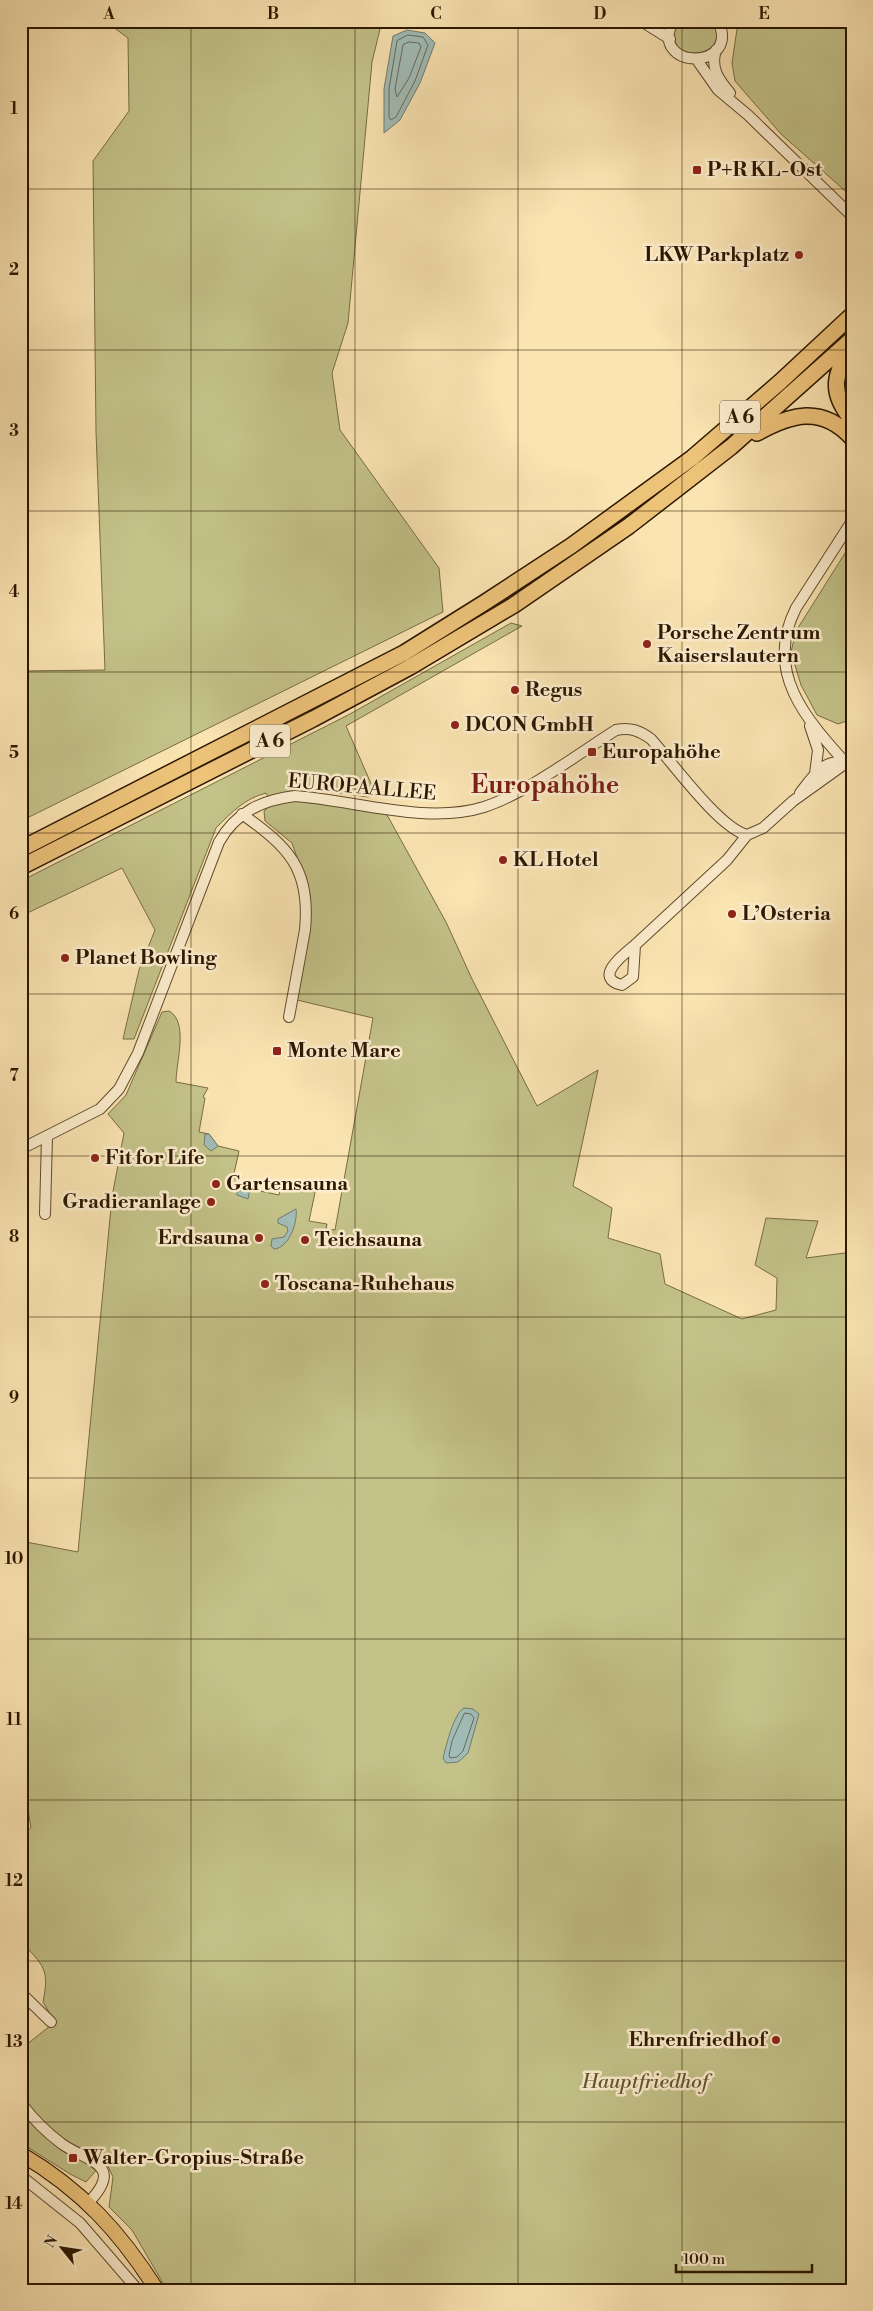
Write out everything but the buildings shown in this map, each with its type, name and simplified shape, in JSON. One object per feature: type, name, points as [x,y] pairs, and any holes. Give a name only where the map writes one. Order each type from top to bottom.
[{"type":"highway","name":"A 6","points":[[21,849],[404,653],[484,603],[570,546],[692,458],[774,388],[852,315]]},
{"type":"highway","name":"A 6","points":[[21,867],[313,720],[410,667],[514,605],[629,526],[731,447],[852,339]]},
{"type":"highway","points":[[852,344],[838,372],[836,390],[839,403],[852,420]]},
{"type":"highway","points":[[731,447],[782,420],[801,416],[816,417],[832,422],[852,438]]},
{"type":"main road","points":[[21,2154],[45,2169],[89,2202],[138,2260],[158,2290]]},
{"type":"street","points":[[641,21],[670,39],[680,55],[697,60],[710,55],[717,48]]},
{"type":"street","points":[[657,21],[672,21],[670,39]]},
{"type":"street","points":[[718,21],[721,34],[714,64],[718,76],[748,115]]},
{"type":"street","points":[[697,60],[718,90],[748,115],[852,216]]},
{"type":"street","points":[[849,767],[806,716],[793,694],[785,659],[787,634],[796,608],[852,521]]},
{"type":"street","points":[[806,716],[818,750],[818,762],[814,776]]},
{"type":"street","name":"EUROPAALLEE","points":[[21,1149],[100,1108],[125,1080],[214,852],[226,830],[242,814],[259,804],[277,798],[295,796],[449,814],[482,808],[508,798],[616,730],[624,728],[638,730],[651,739],[720,818],[733,830],[746,835]]},
{"type":"street","points":[[635,945],[728,860],[746,835],[763,828],[793,801],[814,776],[828,764],[849,767]]},
{"type":"street","points":[[793,801],[849,767]]},
{"type":"street","points":[[242,814],[279,842],[286,850],[304,888],[305,930],[289,1017]]},
{"type":"street","points":[[44,1214],[47,1136]]},
{"type":"street","points":[[21,1993],[51,2022]]},
{"type":"street","points":[[21,2102],[32,2117],[64,2145],[100,2166],[104,2179],[99,2191],[89,2202]]},
{"type":"street","points":[[21,2114],[32,2117]]},
{"type":"street","points":[[21,2176],[80,2223],[138,2290]]},
{"type":"green space","points":[[105,21],[338,21],[338,25],[359,21],[382,21],[372,62],[348,323],[332,373],[340,430],[439,568],[443,612],[21,821],[21,671],[105,670],[96,432],[93,161],[129,111],[128,38]]},
{"type":"green space","points":[[678,21],[712,21],[717,35],[714,44],[706,51],[695,53],[685,51],[677,45],[674,35]]},
{"type":"green space","points":[[732,21],[852,21],[852,197],[781,134],[735,81],[732,63],[737,29]]},
{"type":"green space","points":[[852,542],[852,719],[838,724],[817,715],[801,685],[791,652],[796,631]]},
{"type":"green space","name":"Hauptfriedhof","points":[[511,623],[522,626],[346,726],[376,795],[368,797],[301,787],[291,788],[298,801],[386,813],[446,922],[472,979],[537,1106],[598,1070],[573,1186],[612,1208],[608,1238],[660,1254],[665,1284],[742,1319],[776,1310],[777,1278],[755,1265],[766,1218],[818,1221],[806,1258],[852,1252],[852,2290],[167,2290],[132,2230],[109,2207],[113,2177],[105,2160],[86,2182],[21,2143],[21,2049],[55,2022],[43,2002],[46,1982],[43,1968],[21,1941],[21,1835],[31,1828],[21,1767],[21,1652],[28,1590],[21,1590],[21,1541],[78,1552],[112,1197],[124,1133],[108,1114],[126,1095],[162,1012],[169,1011],[175,1016],[179,1024],[180,1043],[176,1082],[208,1088],[203,1097],[205,1098],[199,1132],[209,1134],[218,1146],[239,1151],[233,1178],[239,1179],[237,1186],[279,1195],[281,1187],[291,1189],[292,1183],[316,1188],[309,1221],[327,1224],[326,1229],[335,1230],[373,1018],[297,1000],[310,930],[310,894],[292,843],[265,821],[264,811],[272,804],[266,793],[245,802],[216,828],[134,1039],[123,1039],[139,970],[155,930],[122,868],[21,916],[21,881],[350,714]]},
{"type":"water","points":[[407,30],[425,33],[435,43],[420,83],[400,120],[384,133],[384,89],[393,36]]},
{"type":"water","points":[[205,1134],[209,1134],[218,1146],[211,1151],[204,1145]]},
{"type":"water","points":[[239,1187],[250,1189],[248,1199],[237,1195]]},
{"type":"water","points":[[296,1209],[296,1221],[291,1234],[284,1244],[274,1249],[271,1246],[272,1239],[284,1237],[288,1231],[287,1227],[278,1223],[278,1219]]},
{"type":"water","points":[[464,1708],[473,1709],[479,1714],[468,1753],[458,1762],[446,1763],[443,1758],[451,1730],[457,1716]]},
{"type":"place","name":"P+R KL-Ost","points":[[697,170]]},
{"type":"place","name":"LKW Parkplatz","points":[[799,255]]},
{"type":"place","name":"Porsche Zentrum Kaiserslautern","points":[[647,644]]},
{"type":"place","name":"Regus","points":[[515,690]]},
{"type":"place","name":"DCON GmbH","points":[[455,725]]},
{"type":"place","name":"Europahöhe","points":[[592,752]]},
{"type":"place","name":"KL Hotel","points":[[503,860]]},
{"type":"place","name":"L’Osteria","points":[[732,914]]},
{"type":"place","name":"Planet Bowling","points":[[65,958]]},
{"type":"place","name":"Monte Mare","points":[[277,1051]]},
{"type":"place","name":"Fit for Life","points":[[95,1158]]},
{"type":"place","name":"Gartensauna","points":[[216,1184]]},
{"type":"place","name":"Gradieranlage","points":[[211,1202]]},
{"type":"place","name":"Erdsauna","points":[[259,1238]]},
{"type":"place","name":"Teichsauna","points":[[305,1240]]},
{"type":"place","name":"Toscana-Ruhehaus","points":[[265,1284]]},
{"type":"place","name":"Ehrenfriedhof","points":[[776,2040]]},
{"type":"place","name":"Walter-Gropius-Straße","points":[[73,2158]]},
{"type":"district","name":"Europahöhe","points":[[545,785]]}]
